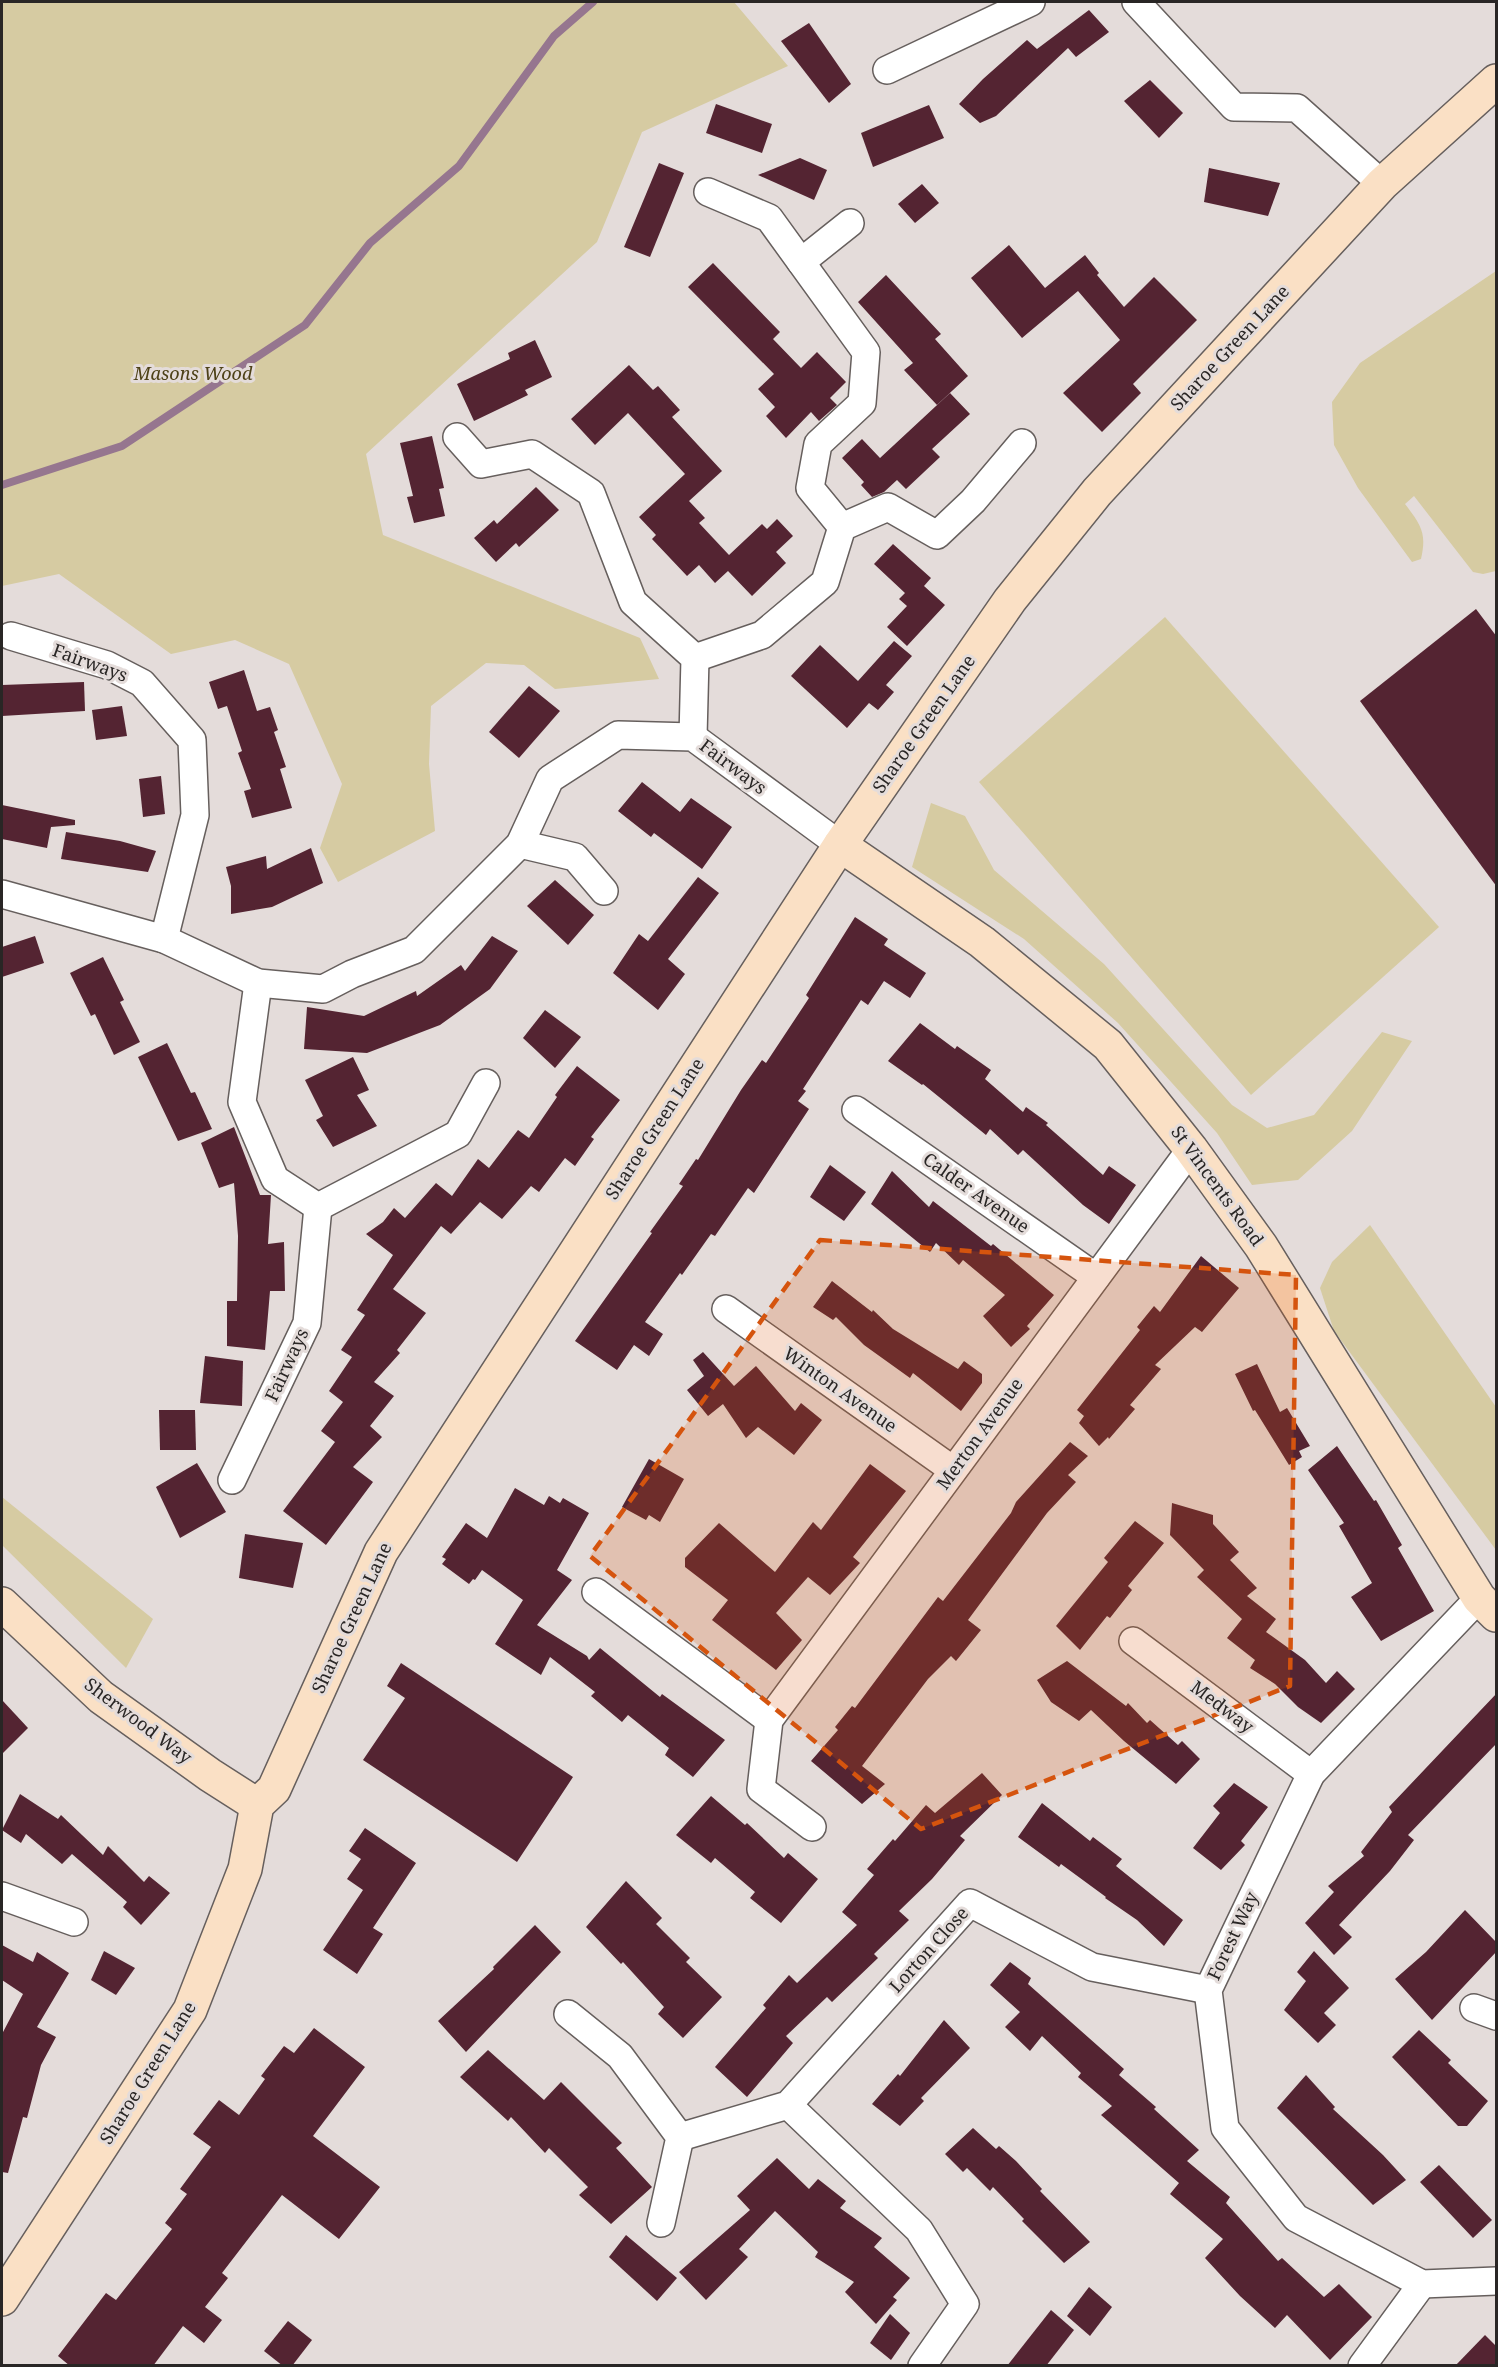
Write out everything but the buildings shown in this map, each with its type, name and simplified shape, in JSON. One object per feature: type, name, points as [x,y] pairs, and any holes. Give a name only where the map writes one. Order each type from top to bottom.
[{"type":"street","points":[[887,70],[1031,2]]},
{"type":"street","points":[[1136,2],[1234,106],[1297,108],[1382,184]]},
{"type":"street","name":"Sharoe Green Lane","points":[[2,2299],[190,2010],[245,1869],[256,1805],[274,1789],[381,1552],[840,845],[1010,600],[1097,492],[1382,184],[1497,81]]},
{"type":"street","points":[[708,192],[769,218],[866,352],[862,403],[818,444],[810,488],[842,527]]},
{"type":"street","points":[[801,262],[850,223]]},
{"type":"street","points":[[457,437],[481,464],[532,454],[591,494],[633,602],[695,658],[693,737]]},
{"type":"street","points":[[695,658],[762,635],[825,582],[842,527],[888,507],[937,535],[973,501],[1022,443]]},
{"type":"street","name":"Fairways","points":[[11,636],[107,665],[142,682],[192,740],[195,815],[164,939]]},
{"type":"street","name":"Fairways","points":[[2,894],[164,939],[258,983],[323,988],[414,950],[520,844],[550,779],[618,735],[693,737],[840,845]]},
{"type":"street","points":[[520,844],[575,857],[604,891]]},
{"type":"street","name":"St Vincents Road","points":[[840,845],[982,942],[1108,1045],[1191,1149],[1261,1246],[1488,1607]]},
{"type":"street","points":[[258,983],[242,1102],[275,1179],[318,1207],[458,1134],[486,1083]]},
{"type":"street","name":"Calder Avenue","points":[[856,1110],[1096,1277]]},
{"type":"street","name":"Merton Avenue","points":[[812,1827],[761,1789],[769,1720],[1191,1149]]},
{"type":"street","name":"Fairways","points":[[232,1480],[307,1323],[318,1207]]},
{"type":"street","name":"Winton Avenue","points":[[726,1309],[953,1470]]},
{"type":"street","points":[[596,1592],[769,1720]]},
{"type":"street","name":"Forest Way","points":[[1488,1607],[1311,1774],[1208,1989],[1225,2128],[1296,2218],[1422,2284],[1497,2281]]},
{"type":"street","name":"Sherwood Way","points":[[3,1609],[102,1697],[210,1775],[256,1805]]},
{"type":"street","name":"Medway","points":[[1133,1641],[1311,1774]]},
{"type":"street","points":[[2,1896],[74,1922]]},
{"type":"street","name":"Lorton Close","points":[[788,2105],[970,1903],[1092,1967],[1208,1989]]},
{"type":"street","points":[[568,2014],[620,2056],[680,2137],[661,2223]]},
{"type":"street","points":[[680,2137],[788,2105],[919,2230],[965,2304],[922,2366]]},
{"type":"street","points":[[1362,2366],[1422,2284]]},
{"type":"highlighted area","points":[[820,1240],[1296,1275],[1290,1686],[921,1829],[590,1556]]},
{"type":"green space","name":"Masons Wood","points":[[2,2],[734,2],[788,66],[642,132],[597,242],[366,454],[383,535],[640,638],[659,679],[555,689],[524,665],[486,663],[431,706],[429,764],[435,831],[338,882],[320,848],[342,784],[289,664],[235,640],[171,654],[59,574],[2,586]]},
{"type":"green space","points":[[1496,271],[1496,571],[1483,574],[1473,572],[1414,496],[1405,504],[1419,524],[1423,536],[1423,550],[1421,559],[1412,562],[1358,488],[1334,445],[1332,402],[1360,363]]},
{"type":"green space","points":[[1165,617],[1439,927],[1251,1095],[979,782]]},
{"type":"green space","points":[[931,803],[965,816],[994,870],[1104,964],[1232,1105],[1267,1128],[1314,1115],[1382,1032],[1412,1041],[1352,1131],[1298,1180],[1252,1185],[1217,1133],[1118,1023],[1024,939],[912,867]]},
{"type":"green space","points":[[1370,1225],[1496,1407],[1496,1550],[1334,1331],[1320,1288],[1332,1262]]},
{"type":"green space","points":[[2,1497],[153,1619],[126,1668],[2,1545]]},
{"type":"waterway","points":[[2,485],[122,446],[305,325],[370,243],[459,166],[554,36],[593,2]]}]
